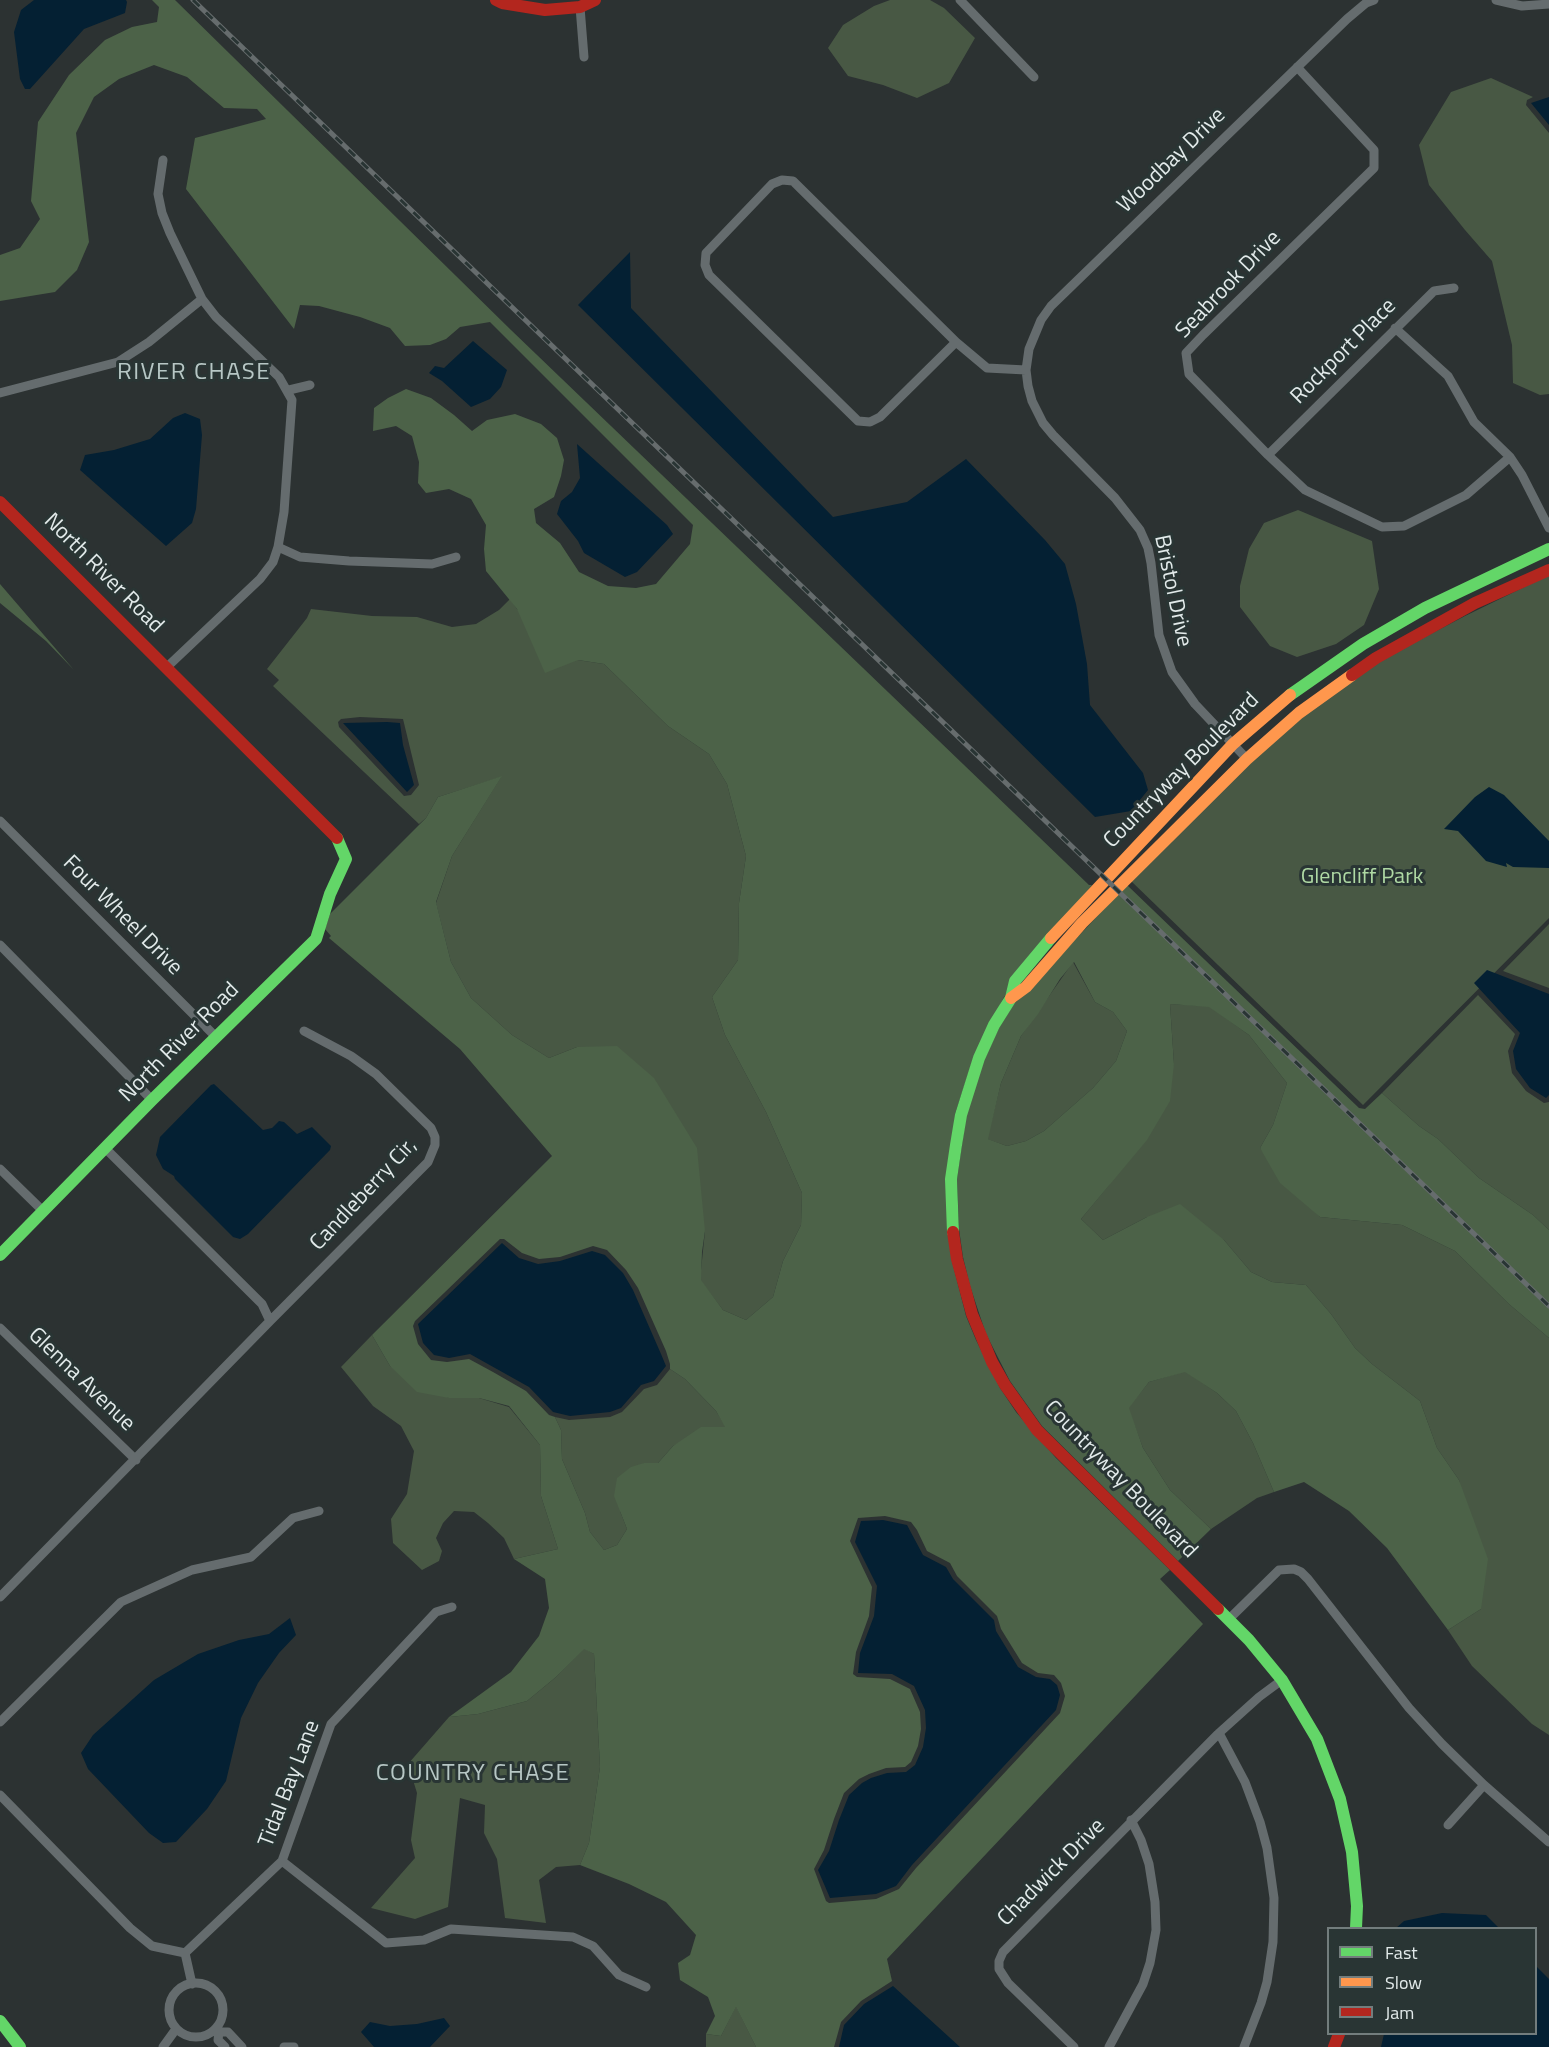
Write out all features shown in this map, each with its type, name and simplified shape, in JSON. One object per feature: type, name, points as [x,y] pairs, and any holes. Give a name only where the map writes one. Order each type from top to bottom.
[{"type":"street","points":[[496,0],[545,10],[580,7],[595,0]]},
{"type":"street","points":[[960,0],[1035,77]]},
{"type":"street","name":"Woodbay Drive","points":[[1026,370],[1034,333],[1051,306],[1347,19],[1366,3],[1374,0]]},
{"type":"street","points":[[1496,0],[1521,6],[1549,4]]},
{"type":"street","points":[[580,7],[584,57]]},
{"type":"street","name":"Seabrook Drive","points":[[1297,67],[1374,150],[1374,168],[1186,353],[1189,374],[1305,490],[1382,527],[1404,526],[1467,495],[1510,457]]},
{"type":"street","points":[[163,160],[158,194],[162,213],[202,299],[216,317],[279,377],[289,390],[292,400],[284,512],[273,562],[260,579],[167,667]]},
{"type":"street","points":[[956,342],[880,417],[870,422],[858,421],[709,274],[705,265],[706,253],[772,184],[782,180],[793,181],[956,342],[987,368],[1026,370]]},
{"type":"street","name":"Rockport Place","points":[[1268,455],[1434,291],[1454,288]]},
{"type":"street","points":[[0,393],[118,362],[149,342],[202,299]]},
{"type":"street","points":[[1395,328],[1448,376],[1474,422],[1510,457],[1522,475],[1549,528]]},
{"type":"street","name":"Bristol Drive","points":[[1026,370],[1032,401],[1043,423],[1115,498],[1140,530],[1148,548],[1160,635],[1172,672],[1195,704],[1247,759]]},
{"type":"street","points":[[289,390],[310,385]]},
{"type":"street","name":"North River Road","points":[[0,502],[334,834],[346,859],[330,894],[316,939],[152,1100],[0,1255]]},
{"type":"street","points":[[1547,561],[1549,542]]},
{"type":"street","points":[[278,547],[300,557],[349,561],[432,564],[456,557]]},
{"type":"street","name":"Countryway Boulevard","points":[[1356,1927],[1357,1906],[1352,1852],[1340,1799],[1317,1739],[1271,1665],[1229,1619],[1037,1430],[1005,1384],[992,1362],[972,1314],[957,1259],[953,1230],[951,1179],[961,1115],[969,1088],[990,1034],[1011,998],[1015,981],[1043,946],[1166,813],[1233,744],[1287,697],[1363,644],[1425,608],[1547,561]]},
{"type":"street","name":"Countryway Boulevard","points":[[1011,998],[1026,987],[1082,923],[1247,759],[1299,713],[1376,658],[1547,561]]},
{"type":"street","name":"Four Wheel Drive","points":[[0,821],[216,1037]]},
{"type":"street","points":[[0,945],[152,1100]]},
{"type":"street","name":"Candleberry Cir,","points":[[270,1321],[428,1162],[435,1145],[435,1137],[431,1128],[376,1074],[351,1056],[304,1031]]},
{"type":"street","points":[[0,1597],[270,1321],[262,1304],[105,1148]]},
{"type":"street","points":[[0,1169],[43,1211]]},
{"type":"street","name":"Glenna Avenue","points":[[0,1328],[136,1460]]},
{"type":"street","points":[[0,1722],[121,1602],[192,1570],[251,1557],[293,1518],[319,1511]]},
{"type":"street","points":[[1229,1619],[1279,1570],[1287,1568],[1301,1572],[1409,1707],[1442,1744],[1484,1785],[1549,1842]]},
{"type":"street","name":"Tidal Bay Lane","points":[[185,1953],[282,1861],[332,1724],[436,1612],[452,1606]]},
{"type":"street","name":"Chadwick Drive","points":[[1074,2047],[1008,1983],[999,1969],[999,1960],[1009,1944],[1131,1820],[1219,1733],[1282,1680]]},
{"type":"street","points":[[1219,1733],[1236,1763],[1256,1811],[1267,1848],[1274,1898],[1273,1942],[1267,1982],[1244,2047]]},
{"type":"street","points":[[1448,1825],[1484,1785]]},
{"type":"street","points":[[0,1796],[130,1928],[152,1946],[185,1953],[192,1984]]},
{"type":"street","points":[[1109,2047],[1143,1984],[1150,1963],[1156,1930],[1153,1883],[1149,1864],[1131,1820]]},
{"type":"street","points":[[282,1861],[386,1943],[424,1940],[451,1929],[573,1937],[593,1946],[619,1974],[646,1988]]},
{"type":"street","points":[[225,2047],[218,2040],[217,2030],[223,2013],[219,1996],[205,1985],[192,1984],[179,1988],[169,2003],[169,2013],[176,2029],[191,2037],[200,2037],[217,2030],[228,2032],[242,2047]]},
{"type":"street","points":[[0,2021],[20,2047]]},
{"type":"street","points":[[163,2047],[176,2029]]},
{"type":"street","points":[[284,2047],[294,2047]]},
{"type":"green space","points":[[152,0],[175,0],[511,330],[1089,885],[1092,885],[1004,997],[974,1056],[955,1114],[952,1261],[966,1316],[976,1340],[1000,1388],[1016,1412],[1056,1458],[1170,1570],[1160,1579],[1203,1624],[887,1959],[892,1981],[861,2001],[841,2022],[834,2047],[756,2047],[736,2007],[721,2036],[706,2034],[715,2016],[708,1997],[680,1980],[678,1963],[690,1955],[696,1935],[666,1902],[629,1884],[580,1865],[589,1843],[600,1767],[594,1654],[584,1649],[556,1677],[527,1701],[478,1714],[449,1717],[511,1672],[539,1636],[549,1608],[545,1579],[514,1559],[558,1549],[541,1496],[540,1445],[509,1406],[479,1398],[449,1398],[417,1392],[390,1366],[372,1335],[552,1156],[460,1049],[329,938],[331,936],[325,929],[330,914],[426,818],[438,797],[502,776],[452,856],[436,902],[451,962],[471,998],[512,1035],[549,1058],[577,1047],[617,1046],[654,1078],[697,1148],[705,1231],[701,1280],[723,1310],[746,1320],[773,1297],[783,1261],[801,1225],[802,1193],[766,1112],[725,1035],[712,997],[738,960],[739,903],[746,856],[727,784],[709,754],[668,726],[604,664],[578,660],[545,673],[517,609],[486,571],[484,549],[486,525],[471,499],[449,489],[426,493],[418,483],[419,462],[412,436],[396,426],[373,431],[374,408],[406,389],[431,398],[472,431],[487,420],[515,414],[541,424],[557,438],[564,460],[554,497],[534,509],[536,523],[560,543],[579,572],[608,586],[636,588],[656,584],[690,544],[693,525],[490,322],[460,327],[446,339],[430,345],[405,346],[390,328],[319,306],[300,305],[294,329],[186,189],[195,138],[266,119],[257,109],[224,108],[187,77],[154,65],[119,79],[94,97],[76,133],[89,242],[77,270],[55,292],[0,301],[0,255],[20,248],[40,219],[31,201],[38,122],[69,75],[105,40],[132,27],[157,22],[159,7]],"holes":[[[500,1239],[504,1239],[522,1253],[539,1259],[560,1257],[593,1246],[607,1250],[626,1270],[638,1288],[666,1351],[670,1369],[685,1379],[716,1411],[725,1427],[701,1427],[673,1446],[658,1463],[644,1463],[631,1467],[617,1478],[614,1496],[627,1529],[617,1545],[604,1550],[590,1532],[585,1513],[562,1459],[561,1430],[555,1417],[549,1415],[526,1391],[469,1359],[447,1362],[431,1360],[418,1344],[413,1326],[415,1321]],[[885,1516],[911,1522],[927,1551],[950,1563],[957,1576],[997,1616],[1001,1629],[1022,1663],[1038,1673],[1054,1675],[1061,1683],[1065,1696],[1060,1713],[899,1889],[876,1899],[829,1903],[826,1901],[814,1869],[824,1850],[844,1793],[859,1779],[869,1774],[886,1768],[905,1767],[911,1762],[918,1746],[921,1729],[920,1712],[910,1689],[890,1679],[857,1677],[853,1674],[856,1652],[869,1616],[872,1587],[850,1541],[858,1518]]]},
{"type":"green space","points":[[890,0],[930,0],[944,8],[975,38],[949,83],[917,98],[883,85],[848,76],[828,48],[843,25],[874,6]]},
{"type":"green space","points":[[1491,78],[1533,97],[1527,100],[1526,105],[1549,133],[1549,394],[1540,395],[1513,383],[1512,345],[1492,261],[1429,185],[1419,145],[1451,92]]},
{"type":"green space","points":[[1298,510],[1372,541],[1379,589],[1364,625],[1336,644],[1297,657],[1270,646],[1240,607],[1240,586],[1249,549],[1264,523]]},
{"type":"green space","name":"Glencliff Park","points":[[1549,575],[1549,918],[1363,1105],[1131,881],[1269,745],[1315,707],[1381,660]]},
{"type":"green space","points":[[0,584],[74,670],[46,641],[0,603]]},
{"type":"green space","points":[[510,599],[517,609],[578,660],[604,664],[668,726],[709,754],[727,784],[746,856],[739,903],[738,960],[712,997],[725,1035],[766,1112],[802,1193],[801,1225],[783,1261],[773,1297],[746,1320],[723,1310],[700,1280],[705,1231],[577,1047],[549,1058],[512,1035],[471,998],[451,962],[436,903],[452,856],[501,777],[438,797],[426,818],[419,824],[273,686],[279,680],[267,669],[307,618],[311,609],[372,616],[417,617],[452,627],[476,624],[499,610]],"holes":[[[360,717],[403,719],[419,785],[411,795],[404,796],[339,727],[338,722],[341,719]]]},
{"type":"green space","points":[[1127,885],[1359,1108],[1365,1109],[1382,1093],[1419,1126],[1438,1139],[1479,1178],[1533,1215],[1549,1230],[1549,1338],[1509,1304],[1455,1251],[1402,1225],[1320,1217],[1280,1183],[1260,1148],[1273,1125],[1287,1083],[1249,1035],[1209,1007],[1170,1004],[1174,1064],[1170,1101],[1147,1140],[1081,1219],[1103,1240],[1147,1217],[1180,1204],[1224,1240],[1251,1272],[1272,1282],[1306,1285],[1331,1314],[1355,1348],[1420,1401],[1437,1448],[1459,1480],[1488,1559],[1481,1609],[1448,1630],[1387,1548],[1349,1511],[1304,1482],[1274,1492],[1236,1411],[1217,1393],[1185,1372],[1149,1382],[1129,1408],[1143,1448],[1170,1490],[1211,1529],[1178,1561],[1042,1426],[1010,1381],[986,1334],[970,1286],[959,1229],[957,1179],[966,1116],[984,1060],[999,1028],[1014,1004]],"holes":[[[1074,962],[1095,1002],[1113,1012],[1127,1031],[1116,1061],[1093,1088],[1044,1131],[1026,1141],[1007,1146],[988,1139],[1001,1083],[1021,1036]]]},
{"type":"green space","points":[[1549,924],[1549,988],[1503,971]]},
{"type":"green space","points":[[1073,962],[1095,1002],[1113,1012],[1127,1031],[1116,1061],[1093,1088],[1044,1131],[1026,1141],[1007,1146],[987,1139],[1001,1083],[1021,1036]]},
{"type":"green space","points":[[1478,995],[1515,1034],[1508,1051],[1512,1073],[1526,1091],[1544,1103],[1549,1102],[1549,1230],[1533,1215],[1479,1178],[1438,1139],[1419,1126],[1382,1093]]},
{"type":"green space","points":[[1170,1004],[1209,1006],[1249,1035],[1287,1083],[1273,1125],[1260,1148],[1320,1217],[1402,1225],[1455,1251],[1509,1304],[1549,1338],[1549,1735],[1532,1724],[1472,1666],[1448,1630],[1481,1609],[1459,1480],[1437,1448],[1420,1401],[1355,1348],[1331,1314],[1306,1285],[1272,1282],[1251,1272],[1224,1240],[1147,1217],[1103,1240],[1081,1219],[1109,1185],[1174,1064]]},
{"type":"green space","points":[[372,1335],[390,1366],[449,1398],[479,1398],[509,1407],[540,1445],[541,1496],[558,1549],[514,1559],[504,1538],[488,1523],[474,1512],[454,1511],[443,1523],[436,1538],[442,1551],[439,1561],[422,1570],[393,1543],[391,1519],[407,1494],[414,1451],[401,1426],[373,1406],[341,1367]]},
{"type":"green space","points":[[670,1369],[685,1379],[716,1411],[726,1427],[714,1427],[673,1446],[658,1463],[644,1463],[620,1511],[627,1529],[617,1545],[604,1550],[590,1532],[585,1513],[562,1459],[561,1430],[555,1417],[569,1420],[610,1417],[622,1412],[644,1389],[657,1385]]},
{"type":"green space","points":[[1185,1371],[1217,1393],[1236,1411],[1274,1492],[1257,1498],[1211,1529],[1170,1490],[1143,1448],[1128,1408],[1149,1382]]},
{"type":"green space","points":[[584,1648],[594,1654],[600,1767],[589,1843],[580,1865],[556,1867],[539,1880],[546,1923],[505,1918],[497,1859],[484,1833],[485,1805],[460,1798],[448,1907],[415,1919],[371,1908],[415,1858],[411,1840],[417,1793],[408,1764],[449,1717],[478,1714],[527,1701],[556,1677]]},
{"type":"green space","points":[[736,2006],[756,2047],[706,2047],[706,2034],[721,2036]]},
{"type":"water","points":[[34,0],[126,0],[127,2],[125,13],[84,29],[30,89],[25,89],[20,79],[14,32],[21,10]]},
{"type":"water","points":[[1549,97],[1549,125],[1531,103]]},
{"type":"water","points":[[630,252],[631,308],[833,517],[907,502],[966,459],[1045,540],[1065,564],[1076,604],[1087,664],[1090,705],[1143,773],[1148,790],[1131,811],[1095,817],[578,305]]},
{"type":"water","points":[[473,341],[507,370],[501,387],[490,399],[471,407],[442,381],[429,373],[435,366],[444,368]]},
{"type":"water","points":[[185,413],[200,419],[202,435],[196,509],[192,523],[166,546],[80,470],[85,455],[114,450],[150,439],[173,418]]},
{"type":"water","points":[[577,444],[667,525],[673,534],[637,572],[625,577],[584,553],[578,541],[557,514],[561,501],[572,492],[580,478]]},
{"type":"water","points":[[343,723],[400,723],[403,745],[414,785],[407,792]]},
{"type":"water","points":[[1489,787],[1504,795],[1549,841],[1549,868],[1513,867],[1506,863],[1507,867],[1486,861],[1458,831],[1444,829],[1475,797]]},
{"type":"water","points":[[1487,970],[1549,994],[1549,1095],[1546,1098],[1530,1088],[1516,1069],[1513,1051],[1520,1033],[1474,983]]},
{"type":"water","points":[[214,1084],[263,1130],[272,1128],[279,1121],[284,1122],[297,1134],[312,1127],[331,1146],[330,1150],[248,1234],[240,1239],[233,1237],[174,1176],[163,1169],[156,1155],[160,1137]]},
{"type":"water","points":[[502,1243],[519,1258],[538,1264],[560,1261],[592,1251],[605,1255],[623,1273],[633,1290],[666,1366],[654,1381],[641,1385],[621,1408],[610,1412],[570,1416],[553,1412],[529,1387],[470,1354],[449,1358],[434,1355],[423,1343],[418,1324]]},
{"type":"water","points":[[883,1520],[907,1525],[923,1555],[946,1567],[953,1579],[994,1620],[996,1631],[1018,1667],[1036,1677],[1050,1679],[1057,1685],[1060,1695],[1056,1710],[912,1865],[896,1886],[876,1894],[830,1898],[818,1870],[829,1851],[849,1795],[871,1778],[887,1773],[906,1772],[915,1765],[923,1747],[926,1728],[925,1710],[914,1686],[892,1674],[858,1673],[860,1653],[874,1616],[877,1586],[855,1542],[861,1521]]},
{"type":"water","points":[[290,1618],[296,1635],[279,1653],[258,1683],[241,1718],[226,1781],[207,1809],[176,1842],[163,1843],[149,1833],[88,1769],[81,1753],[93,1735],[154,1680],[198,1654],[239,1640],[269,1634]]},
{"type":"water","points":[[1442,1913],[1486,1915],[1498,1927],[1397,1927],[1404,1921]]},
{"type":"water","points":[[1537,1967],[1549,1979],[1549,2047],[1381,2047],[1384,2035],[1537,2035]]},
{"type":"water","points":[[893,1986],[960,2047],[839,2047],[844,2025],[864,2004]]},
{"type":"water","points":[[444,2018],[450,2026],[430,2047],[374,2047],[361,2032],[370,2022],[390,2026],[417,2024]]},
{"type":"railway","points":[[193,0],[1549,1306]]},
{"type":"traffic: fast","points":[[1290,695],[1363,644],[1425,608],[1549,549]]},
{"type":"traffic: fast","points":[[0,1255],[152,1100],[316,939],[330,894],[346,859],[337,838]]},
{"type":"traffic: fast","points":[[953,1232],[951,1179],[956,1145],[961,1115],[979,1058],[994,1025],[1011,998],[1015,981],[1051,938]]},
{"type":"traffic: fast","points":[[1218,1609],[1249,1640],[1282,1680],[1317,1739],[1340,1799],[1352,1852],[1357,1906],[1356,1927]]},
{"type":"traffic: fast","points":[[0,2021],[20,2047]]},
{"type":"traffic: slow","points":[[1011,998],[1026,987],[1082,923],[1247,759],[1299,713],[1352,675]]},
{"type":"traffic: slow","points":[[1051,938],[1233,744],[1290,695]]},
{"type":"traffic: jam","points":[[496,0],[545,10],[580,7],[595,0]]},
{"type":"traffic: jam","points":[[0,502],[337,838]]},
{"type":"traffic: jam","points":[[1352,675],[1376,658],[1475,603],[1549,570]]},
{"type":"traffic: jam","points":[[953,1232],[957,1259],[972,1314],[992,1362],[1005,1385],[1037,1430],[1218,1609]]},
{"type":"traffic: jam","points":[[1334,2047],[1339,2035]]},
{"type":"district","name":"RIVER CHASE","points":[[194,373]]},
{"type":"district","name":"COUNTRY CHASE","points":[[473,1774]]}]
